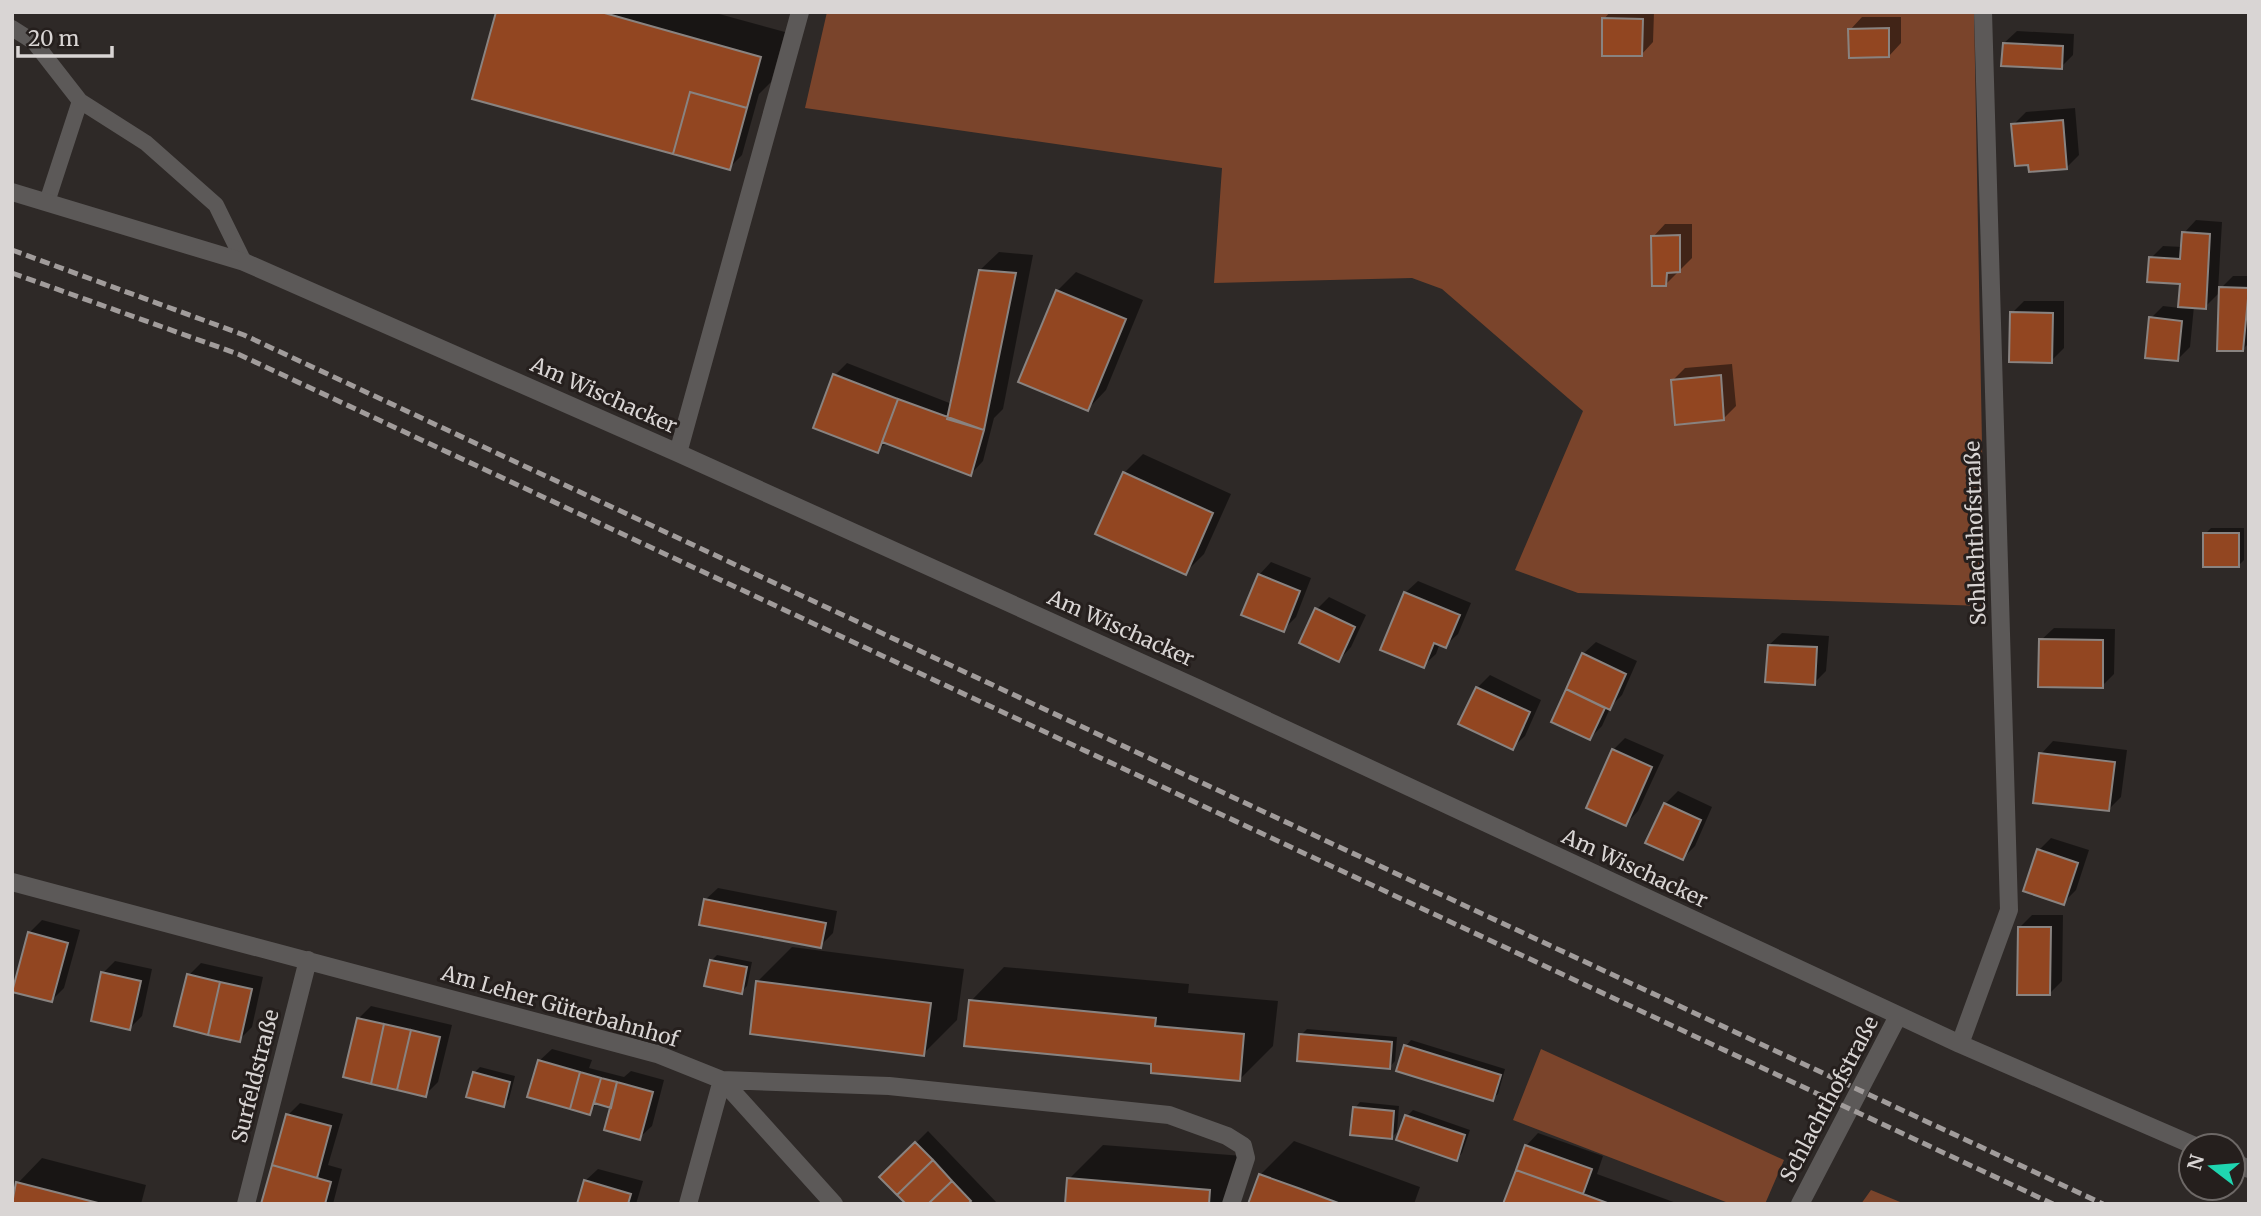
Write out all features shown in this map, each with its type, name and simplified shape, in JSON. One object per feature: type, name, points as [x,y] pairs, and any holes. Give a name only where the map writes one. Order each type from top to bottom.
[{"type":"street","points":[[678,453],[800,12]]},
{"type":"street","name":"Schlachthofstraße","points":[[1960,1044],[2009,910],[1983,12]]},
{"type":"street","name":"Am Wischacker","points":[[12,192],[244,262],[678,453],[1198,688],[1898,1016],[2177,1138]]},
{"type":"street","name":"Am Leher Güterbahnhof","points":[[12,882],[657,1054],[722,1080],[889,1086],[1169,1115],[1227,1136],[1243,1146],[1245,1158],[1231,1204]]},
{"type":"street","name":"Surfeldstraße","points":[[246,1204],[308,960]]},
{"type":"street","name":"Schlachthofstraße","points":[[1800,1204],[1898,1016]]},
{"type":"street","points":[[688,1204],[722,1080]]},
{"type":"street","points":[[722,1080],[834,1204]]},
{"type":"lane","points":[[12,28],[34,42],[80,101],[146,143],[216,205],[244,262]]},
{"type":"lane","points":[[47,202],[80,101]]},
{"type":"shaded area","points":[[827,12],[1974,12],[1985,606],[1578,593],[1515,570],[1583,411],[1442,289],[1412,278],[1214,283],[1222,168],[805,108]]},
{"type":"shaded area","points":[[1541,1049],[1784,1160],[1765,1204],[1731,1204],[1513,1120]]},
{"type":"shaded area","points":[[1871,1190],[1905,1204],[1861,1204]]},
{"type":"building","points":[[496,12],[601,12],[761,57],[747,108],[690,92],[673,154],[472,99]]},
{"type":"building","points":[[1602,18],[1643,19],[1642,56],[1602,56]]},
{"type":"building","points":[[1889,28],[1889,57],[1849,58],[1848,29]]},
{"type":"building","points":[[2003,43],[2063,46],[2062,69],[2001,66]]},
{"type":"building","points":[[690,92],[747,108],[730,170],[673,154]]},
{"type":"building","points":[[2063,120],[2067,169],[2029,172],[2028,165],[2015,166],[2011,124]]},
{"type":"building","points":[[2182,232],[2210,234],[2206,309],[2178,307],[2180,284],[2147,282],[2149,257],[2180,259]]},
{"type":"building","points":[[1680,235],[1680,272],[1667,273],[1666,286],[1652,286],[1651,236]]},
{"type":"building","points":[[979,270],[1016,273],[984,430],[947,419]]},
{"type":"building","points":[[2219,287],[2249,288],[2243,351],[2217,351]]},
{"type":"building","points":[[1056,290],[1126,319],[1088,411],[1018,382]]},
{"type":"building","points":[[2010,312],[2053,313],[2052,363],[2009,362]]},
{"type":"building","points":[[2149,317],[2182,321],[2178,361],[2145,358]]},
{"type":"building","points":[[833,374],[898,399],[878,453],[813,428]]},
{"type":"building","points":[[1721,375],[1724,420],[1675,425],[1671,380]]},
{"type":"building","points":[[898,399],[984,430],[971,476],[882,442]]},
{"type":"building","points":[[1123,472],[1213,513],[1186,575],[1095,534]]},
{"type":"building","points":[[2203,533],[2239,533],[2239,567],[2203,567]]},
{"type":"building","points":[[1258,574],[1300,591],[1284,632],[1241,615]]},
{"type":"building","points":[[1404,592],[1460,615],[1446,648],[1434,643],[1424,668],[1380,650]]},
{"type":"building","points":[[1315,608],[1355,627],[1339,662],[1299,643]]},
{"type":"building","points":[[2039,639],[2103,640],[2103,688],[2038,687]]},
{"type":"building","points":[[1768,645],[1817,647],[1815,685],[1765,682]]},
{"type":"building","points":[[1582,653],[1626,674],[1610,710],[1566,689]]},
{"type":"building","points":[[1476,687],[1530,712],[1513,750],[1458,724]]},
{"type":"building","points":[[1566,689],[1605,708],[1590,740],[1551,722]]},
{"type":"building","points":[[1612,749],[1652,767],[1626,826],[1586,808]]},
{"type":"building","points":[[2039,753],[2115,762],[2109,811],[2033,803]]},
{"type":"building","points":[[1664,803],[1701,820],[1683,860],[1645,843]]},
{"type":"building","points":[[2037,849],[2078,863],[2064,905],[2023,891]]},
{"type":"building","points":[[704,899],[826,923],[821,948],[699,925]]},
{"type":"building","points":[[2018,927],[2051,927],[2050,995],[2017,995]]},
{"type":"building","points":[[28,932],[68,943],[52,1002],[12,992]]},
{"type":"building","points":[[710,960],[747,967],[742,994],[704,986]]},
{"type":"building","points":[[101,972],[141,981],[130,1030],[91,1021]]},
{"type":"building","points":[[187,974],[220,982],[208,1035],[174,1026]]},
{"type":"building","points":[[756,981],[931,1003],[924,1056],[750,1034]]},
{"type":"building","points":[[220,982],[252,989],[240,1042],[208,1035]]},
{"type":"building","points":[[969,1000],[1156,1018],[1155,1026],[1244,1034],[1240,1081],[1151,1073],[1151,1064],[964,1046]]},
{"type":"building","points":[[357,1018],[384,1024],[371,1084],[343,1077]]},
{"type":"building","points":[[384,1024],[411,1030],[397,1090],[371,1084]]},
{"type":"building","points":[[411,1030],[440,1037],[426,1097],[397,1090]]},
{"type":"building","points":[[1299,1034],[1392,1042],[1390,1069],[1297,1061]]},
{"type":"building","points":[[1404,1045],[1501,1075],[1493,1101],[1396,1071]]},
{"type":"building","points":[[538,1060],[580,1072],[570,1109],[527,1097]]},
{"type":"building","points":[[473,1072],[510,1082],[504,1107],[466,1097]]},
{"type":"building","points":[[580,1072],[601,1078],[590,1115],[570,1109]]},
{"type":"building","points":[[601,1078],[617,1082],[611,1108],[594,1103]]},
{"type":"building","points":[[617,1082],[653,1092],[640,1140],[604,1130]]},
{"type":"building","points":[[1353,1107],[1394,1111],[1392,1139],[1350,1135]]},
{"type":"building","points":[[286,1114],[331,1126],[317,1178],[272,1165]]},
{"type":"building","points":[[1405,1115],[1465,1135],[1457,1161],[1396,1140]]},
{"type":"building","points":[[915,1142],[933,1160],[897,1195],[879,1177]]},
{"type":"building","points":[[1525,1145],[1592,1169],[1583,1194],[1516,1170]]},
{"type":"building","points":[[933,1160],[952,1181],[928,1204],[906,1204],[897,1195]]},
{"type":"building","points":[[272,1165],[331,1182],[325,1204],[261,1204]]},
{"type":"building","points":[[1516,1170],[1583,1194],[1610,1204],[1503,1204]]},
{"type":"building","points":[[1259,1174],[1298,1188],[1341,1204],[1248,1204]]},
{"type":"building","points":[[1067,1178],[1210,1190],[1209,1204],[1065,1204]]},
{"type":"building","points":[[584,1180],[631,1194],[628,1204],[577,1204]]},
{"type":"building","points":[[952,1181],[971,1201],[968,1204],[928,1204]]},
{"type":"building","points":[[16,1182],[102,1204],[12,1204]]},
{"type":"railway","points":[[12,250],[244,335],[2103,1204]]},
{"type":"railway","points":[[12,273],[238,354],[2053,1204]]}]
